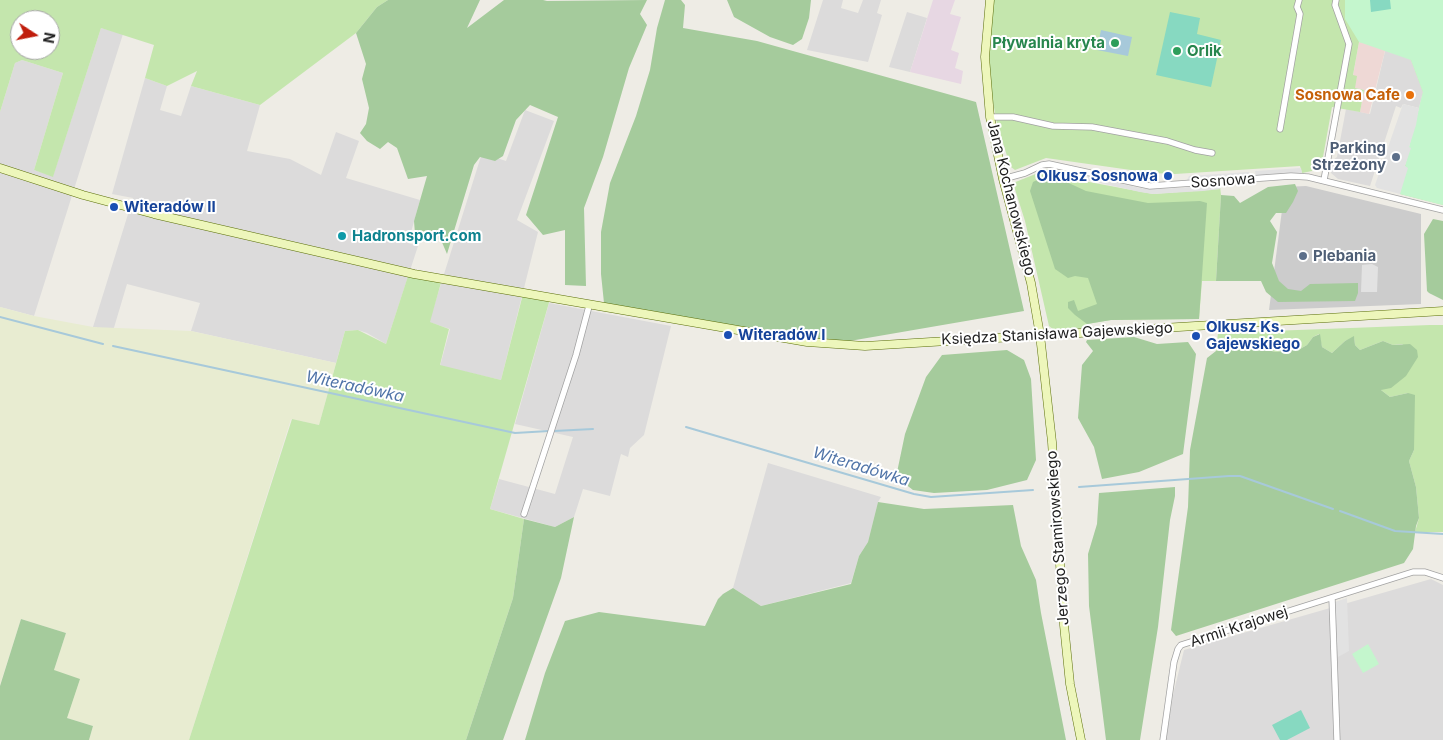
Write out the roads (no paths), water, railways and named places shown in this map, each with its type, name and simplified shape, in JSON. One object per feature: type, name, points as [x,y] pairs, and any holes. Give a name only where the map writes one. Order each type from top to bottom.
[{"type":"street","name":"Jana Kochanowskiego","points":[[990,0],[985,58],[990,117],[1003,178],[1031,283],[1040,335]]},
{"type":"street","points":[[1280,129],[1300,14],[1297,7],[1299,0]]},
{"type":"street","points":[[1324,180],[1349,44],[1335,5],[1336,0]]},
{"type":"street","name":"Sosnowa","points":[[990,117],[1013,118],[1053,126],[1092,127],[1167,141],[1212,153]]},
{"type":"street","name":"Sosnowa","points":[[1003,178],[1025,173],[1042,165],[1049,164],[1150,186],[1291,176],[1324,180],[1443,210]]},
{"type":"street","name":"Księdza Stanisława Gajewskiego","points":[[0,168],[78,193],[154,214],[414,274],[790,340],[834,345],[864,346],[1443,310]]},
{"type":"street","points":[[524,514],[576,355],[589,306]]},
{"type":"street","name":"Jerzego Stamirowskiego","points":[[1040,335],[1046,382],[1070,684],[1081,740]]},
{"type":"street","name":"Armii Krajowej","points":[[1163,740],[1174,662],[1181,645],[1413,572],[1425,572],[1443,578]]},
{"type":"street","points":[[1332,598],[1337,740]]},
{"type":"water","name":"Pływalnia kryta","points":[[1101,30],[1132,37],[1128,56],[1097,50]]},
{"type":"waterway","name":"Witeradówka","points":[[0,317],[103,344]]},
{"type":"waterway","name":"Witeradówka","points":[[113,346],[515,433],[549,431]]},
{"type":"waterway","name":"Witeradówka","points":[[686,427],[914,494],[931,497],[1033,490]]},
{"type":"waterway","name":"Witeradówka","points":[[554,431],[593,429]]},
{"type":"waterway","name":"Witeradówka","points":[[1079,487],[1240,476],[1333,509]]},
{"type":"waterway","name":"Witeradówka","points":[[1340,511],[1395,531],[1443,534]]},
{"type":"place","name":"Pływalnia kryta","points":[[1115,43]]},
{"type":"place","name":"Orlik","points":[[1177,51]]},
{"type":"place","name":"Sosnowa Cafe","points":[[1410,95]]},
{"type":"place","name":"Parking Strzeżony","points":[[1396,157]]},
{"type":"place","name":"Olkusz Sosnowa","points":[[1168,176]]},
{"type":"place","name":"Witeradów II","points":[[114,207]]},
{"type":"place","name":"Hadronsport.com","points":[[342,236]]},
{"type":"place","name":"Plebania","points":[[1303,256]]},
{"type":"place","name":"Witeradów I","points":[[728,335]]},
{"type":"place","name":"Olkusz Ks. Gajewskiego","points":[[1196,336]]}]
